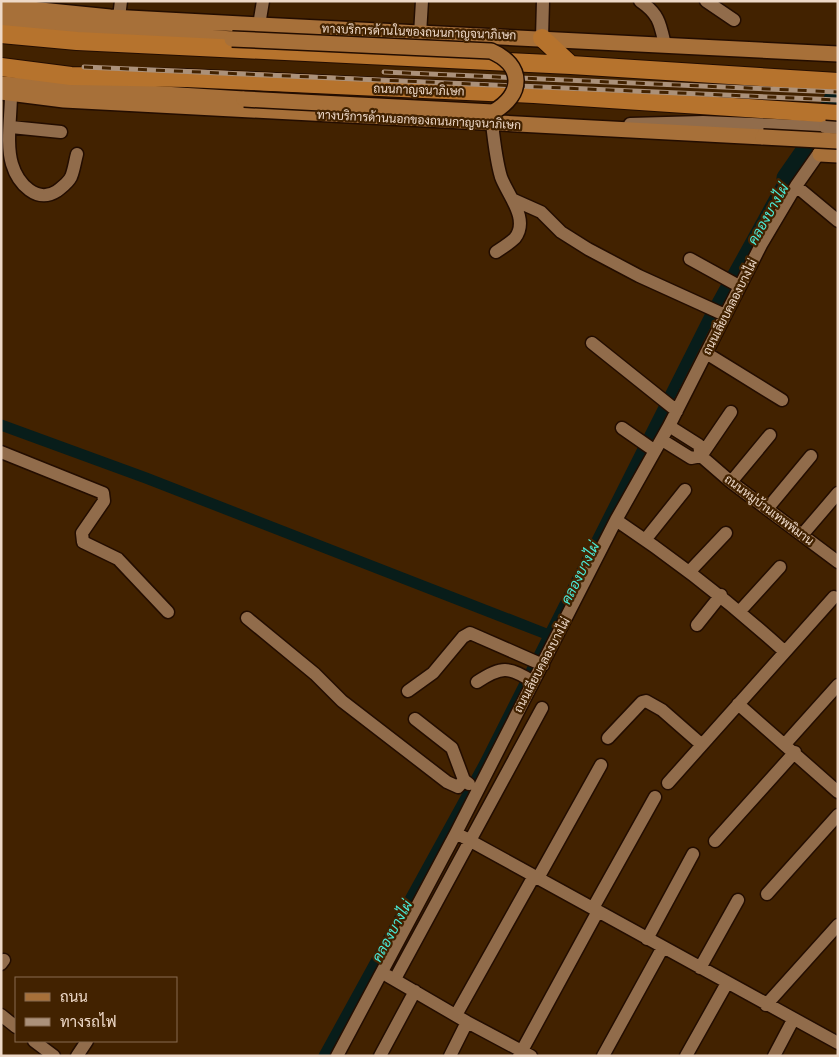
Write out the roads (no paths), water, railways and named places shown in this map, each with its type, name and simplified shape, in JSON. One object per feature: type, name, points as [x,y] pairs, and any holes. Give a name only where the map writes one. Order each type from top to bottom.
[{"type":"highway","points":[[1,34],[77,41],[571,65],[838,82]]},
{"type":"highway","points":[[542,38],[571,65]]},
{"type":"highway","name":"ถนนกาญจนาภิเษก","points":[[1,67],[71,76],[186,78],[534,94],[838,114]]},
{"type":"main road","name":"ทางบริการด้านในของถนนกาญจนาภิเษก","points":[[1,6],[119,17],[420,34],[542,38],[838,54]]},
{"type":"main road","points":[[1,18],[36,24],[232,39],[491,51],[504,56],[512,65],[516,82],[512,98],[505,106],[486,113],[244,99],[4,90]]},
{"type":"main road","name":"ทางบริการด้านนอกของถนนกาญจนาภิเษก","points":[[4,90],[73,100],[492,124],[838,141]]},
{"type":"main road","points":[[820,154],[838,154]]},
{"type":"street","points":[[119,17],[121,1]]},
{"type":"street","points":[[259,25],[263,1]]},
{"type":"street","points":[[420,34],[422,1]]},
{"type":"street","points":[[542,38],[543,1]]},
{"type":"street","points":[[640,1],[649,7],[660,20],[665,45]]},
{"type":"street","points":[[706,1],[734,20]]},
{"type":"street","points":[[4,90],[11,127],[10,156],[13,166],[29,190],[37,196],[46,196],[65,185],[70,177],[77,154]]},
{"type":"street","name":"ถนนเลียบคลองบางไผ่","points":[[337,1056],[456,834],[470,785],[531,681],[616,520],[669,426],[674,410],[706,353],[722,313],[796,186],[820,154],[838,120]]},
{"type":"street","points":[[544,126],[703,122],[838,128]]},
{"type":"street","points":[[492,124],[499,169],[504,186],[514,200],[519,227],[515,237],[496,252]]},
{"type":"street","points":[[11,127],[61,132]]},
{"type":"street","points":[[796,186],[838,221]]},
{"type":"street","points":[[514,200],[541,212],[560,232],[588,249],[639,276],[699,301],[722,313]]},
{"type":"street","points":[[690,259],[737,285]]},
{"type":"street","points":[[592,343],[674,410]]},
{"type":"street","points":[[706,353],[782,400]]},
{"type":"street","points":[[701,456],[732,412]]},
{"type":"street","name":"ถนนหมู่บ้านเทพพิมาน","points":[[669,426],[699,445],[701,456],[731,482],[838,562]]},
{"type":"street","name":"ถนนหมู่บ้านเทพพิมาน","points":[[622,428],[636,438],[656,447],[691,458],[701,456]]},
{"type":"street","points":[[731,482],[770,435]]},
{"type":"street","points":[[1,452],[103,494],[104,501],[82,533],[83,542],[118,560],[168,612]]},
{"type":"street","points":[[767,509],[811,456]]},
{"type":"street","points":[[645,540],[685,490]]},
{"type":"street","points":[[802,535],[838,494]]},
{"type":"street","points":[[616,520],[690,571],[721,595],[784,651]]},
{"type":"street","points":[[690,571],[726,534]]},
{"type":"street","points":[[740,611],[780,568]]},
{"type":"street","points":[[697,625],[721,595]]},
{"type":"street","points":[[668,783],[834,597]]},
{"type":"street","points":[[247,618],[316,674],[342,700],[447,782],[458,787],[470,785],[452,748],[415,719]]},
{"type":"street","points":[[408,691],[433,673],[463,636],[470,633],[540,663]]},
{"type":"street","points":[[477,682],[494,671],[502,669],[513,671],[531,681]]},
{"type":"street","points":[[715,841],[838,685]]},
{"type":"street","points":[[608,738],[642,702],[646,701],[662,710],[702,745]]},
{"type":"street","points":[[738,704],[837,790]]},
{"type":"street","points":[[394,979],[468,840],[542,708]]},
{"type":"street","points":[[456,1015],[601,765]]},
{"type":"street","points":[[382,972],[524,1054],[595,910],[655,797]]},
{"type":"street","points":[[767,894],[838,815]]},
{"type":"street","points":[[456,834],[838,1043]]},
{"type":"street","points":[[647,938],[693,854]]},
{"type":"street","points":[[700,968],[738,900]]},
{"type":"street","points":[[766,1005],[838,925]]},
{"type":"street","points":[[603,1056],[663,947]]},
{"type":"street","points":[[686,1056],[727,983]]},
{"type":"street","points":[[380,1056],[415,991]]},
{"type":"street","points":[[1,1015],[15,1025]]},
{"type":"street","points":[[774,1056],[793,1020]]},
{"type":"street","points":[[450,1056],[467,1022]]},
{"type":"street","points":[[35,1042],[54,1056]]},
{"type":"street","points":[[77,1056],[86,1042]]},
{"type":"waterway","name":"คลองบางไผ่","points":[[786,178],[811,142],[838,90]]},
{"type":"waterway","name":"คลองบางไผ่","points":[[324,1056],[485,763],[712,312],[786,178]]},
{"type":"waterway","points":[[1,425],[146,478],[549,635]]},
{"type":"railway","points":[[84,67],[838,100]]},
{"type":"railway","points":[[384,72],[838,92]]}]
